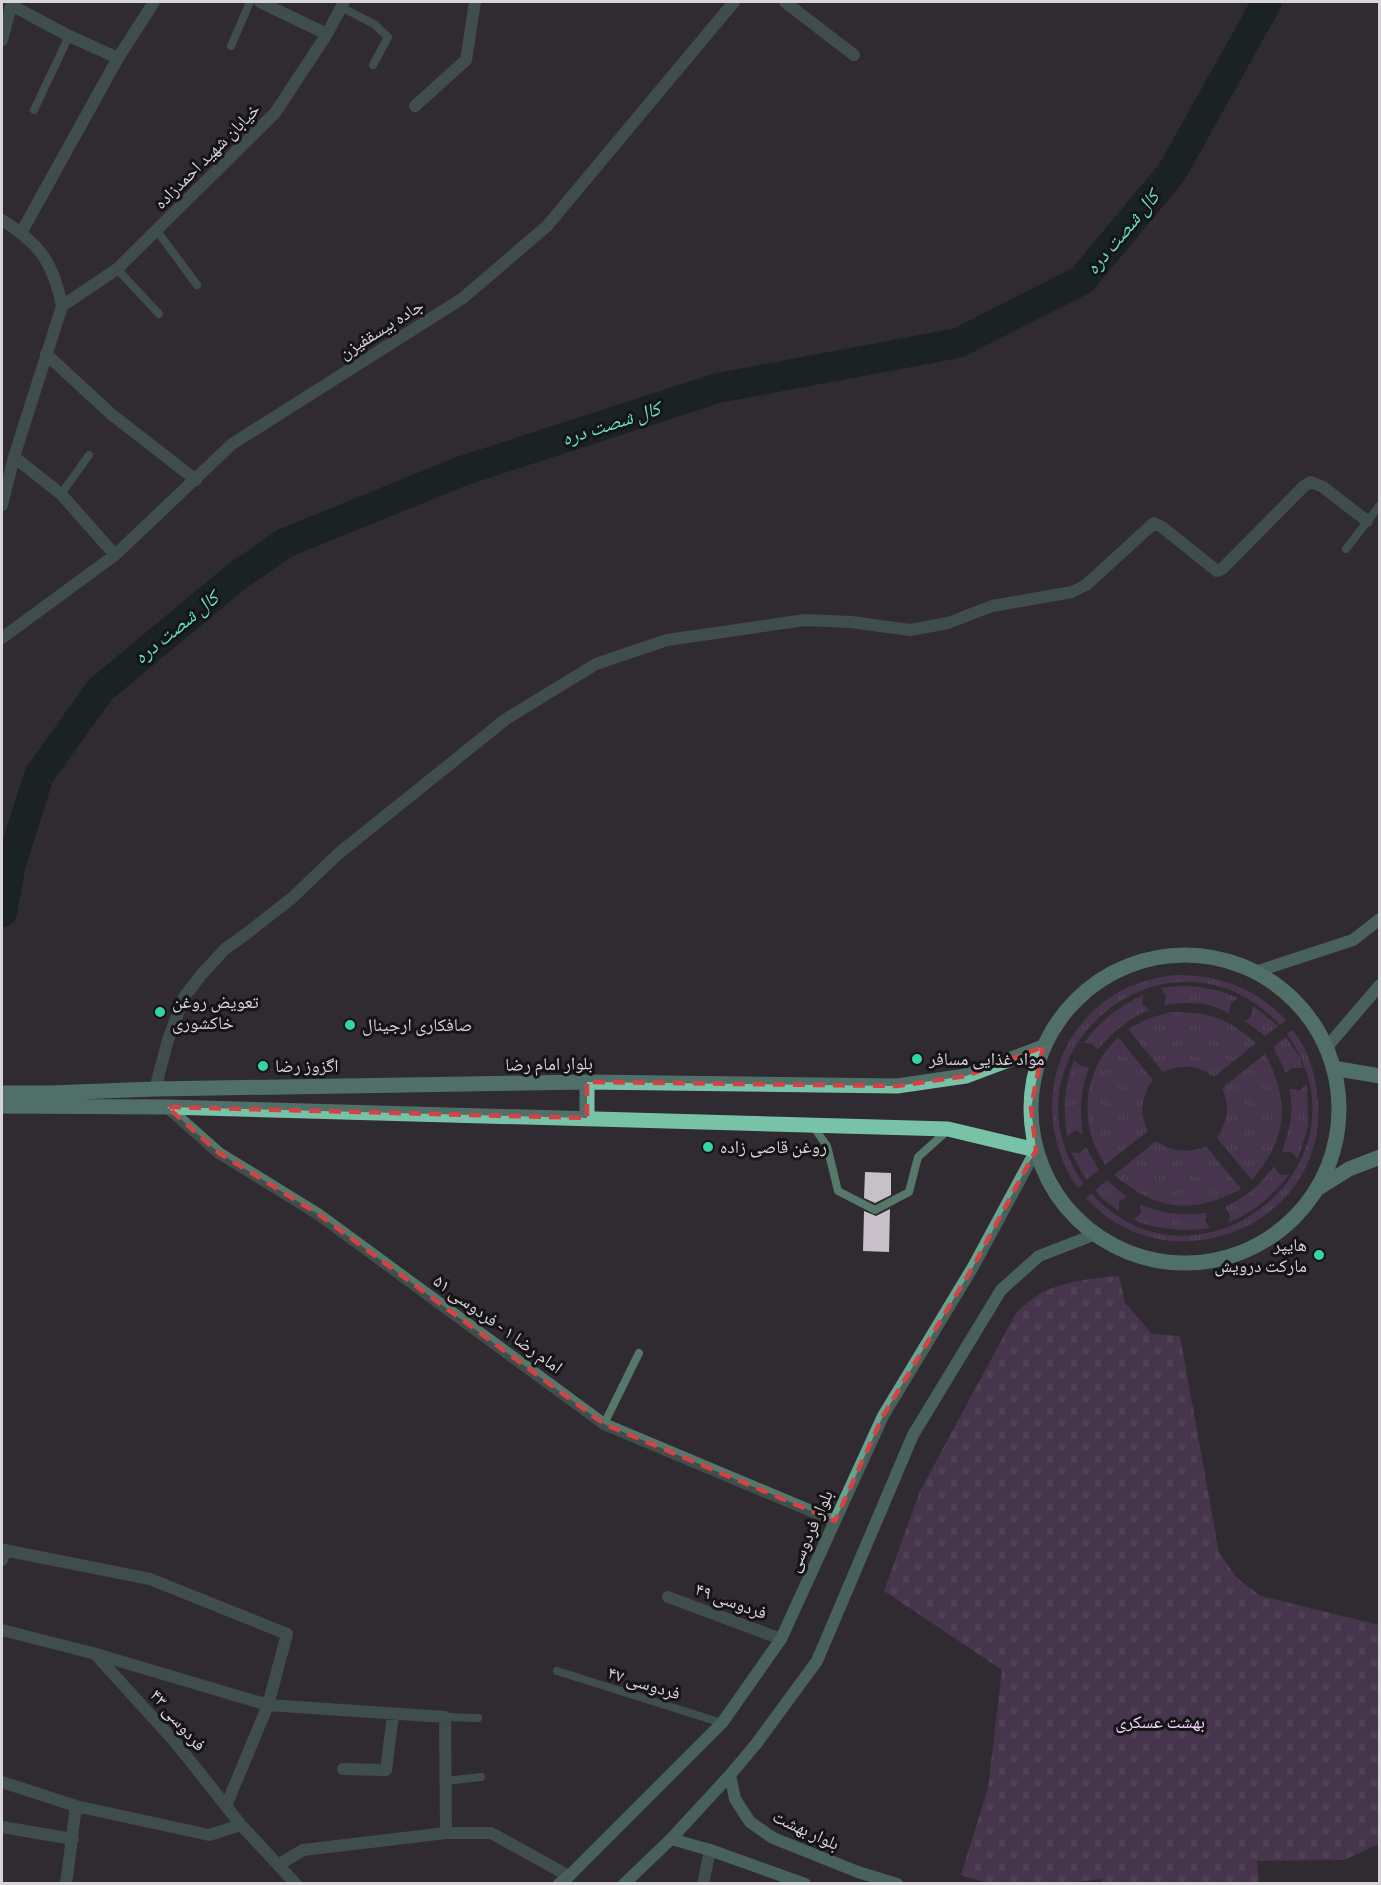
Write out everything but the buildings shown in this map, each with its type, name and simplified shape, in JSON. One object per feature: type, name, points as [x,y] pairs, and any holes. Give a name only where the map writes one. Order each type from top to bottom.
[{"type":"main road","points":[[1256,972],[1353,940],[1380,919]]},
{"type":"main road","points":[[1174,955],[1195,956],[1216,958],[1256,972],[1290,997],[1304,1012],[1326,1048],[1333,1068],[1338,1088],[1338,1130],[1330,1161],[1317,1189],[1290,1222],[1274,1235],[1256,1246],[1216,1260],[1174,1262],[1154,1260],[1114,1245],[1096,1234],[1065,1206],[1053,1189],[1036,1150],[1031,1119],[1032,1088],[1043,1047],[1059,1020],[1079,996],[1114,972],[1133,964],[1174,955]]},
{"type":"main road","points":[[1326,1048],[1380,985]]},
{"type":"main road","name":"بلوار امام رضا","points":[[51,1100],[155,1089],[587,1082],[897,1086],[966,1076],[1043,1047]]},
{"type":"main road","points":[[1333,1068],[1380,1076]]},
{"type":"main road","points":[[587,1082],[587,1118]]},
{"type":"main road","points":[[2,1093],[51,1100],[167,1107],[948,1129],[1036,1150]]},
{"type":"main road","points":[[2,1106],[51,1100]]},
{"type":"main road","name":"بلوار فردوسی","points":[[564,1880],[722,1723],[781,1639],[883,1416],[973,1267],[1036,1150]]},
{"type":"main road","points":[[1317,1189],[1348,1170],[1380,1157]]},
{"type":"main road","points":[[624,1884],[671,1839],[730,1775],[756,1744],[817,1661],[913,1435],[1001,1290],[1039,1256],[1096,1234]]},
{"type":"main road","name":"بلوار بهشت","points":[[730,1775],[735,1799],[750,1822],[773,1838],[858,1872],[897,1884]]},
{"type":"main road","points":[[671,1839],[710,1850],[806,1884]]},
{"type":"street","points":[[21,232],[118,58],[154,2]]},
{"type":"street","points":[[260,2],[327,34]]},
{"type":"street","points":[[415,106],[466,60],[475,2]]},
{"type":"street","name":"جاده بیسقفیزن","points":[[2,638],[115,555],[232,444],[463,298],[548,226],[734,2]]},
{"type":"street","points":[[785,2],[854,55]]},
{"type":"street","points":[[2,40],[11,3],[69,36],[118,58]]},
{"type":"street","name":"خیابان شهید احمدزاده","points":[[62,306],[117,269],[275,113],[327,34],[343,4]]},
{"type":"street","points":[[2,220],[21,232],[38,249],[50,266],[58,285],[62,306],[14,457],[2,505]]},
{"type":"street","points":[[46,354],[111,414],[196,480]]},
{"type":"street","points":[[14,457],[61,494],[115,555]]},
{"type":"street","points":[[155,1089],[168,1040],[184,997],[225,949],[292,898],[338,854],[506,718],[596,664],[667,640],[805,620],[851,622],[910,630],[948,623],[992,606],[1072,592],[1086,585],[1154,523],[1217,571],[1222,569],[1304,486],[1311,482],[1323,487],[1367,521]]},
{"type":"street","name":"امام رضا ۱ - فردوسی ۵۱","points":[[167,1107],[219,1153],[318,1214],[603,1424],[835,1521]]},
{"type":"street","points":[[2,1560],[4,1550],[150,1579],[287,1634],[268,1705],[226,1806]]},
{"type":"street","name":"فردوسی ۴۹","points":[[668,1597],[781,1639]]},
{"type":"street","points":[[2,1630],[96,1654],[268,1705],[445,1717],[446,1833]]},
{"type":"street","name":"فردوسی ۴۳","points":[[96,1654],[176,1743],[241,1825],[296,1884]]},
{"type":"street","points":[[343,1769],[386,1770],[393,1714]]},
{"type":"street","points":[[2,1782],[76,1806],[209,1835],[241,1825]]},
{"type":"street","points":[[66,1884],[76,1806]]},
{"type":"street","points":[[2,1827],[73,1839]]},
{"type":"street","points":[[278,1865],[303,1850],[446,1833],[491,1833],[564,1880]]},
{"type":"street","points":[[703,1884],[710,1850]]},
{"type":"lane","points":[[231,46],[250,2]]},
{"type":"lane","points":[[343,4],[374,24],[388,37],[373,65]]},
{"type":"lane","points":[[34,110],[69,36]]},
{"type":"lane","points":[[157,231],[197,285]]},
{"type":"lane","points":[[117,269],[159,314]]},
{"type":"lane","points":[[61,494],[89,454]]},
{"type":"lane","points":[[1346,549],[1380,505]]},
{"type":"lane","points":[[812,1125],[827,1146],[838,1191],[874,1210],[909,1192],[918,1157],[948,1129]]},
{"type":"lane","points":[[603,1424],[639,1353]]},
{"type":"lane","name":"فردوسی ۴۷","points":[[557,1671],[722,1723]]},
{"type":"lane","points":[[445,1717],[478,1718]]},
{"type":"lane","points":[[446,1781],[481,1777]]},
{"type":"highlighted area","points":[[1043,1047],[1031,1108],[1036,1150],[973,1267],[883,1416],[835,1521],[604,1424],[318,1214],[219,1153],[167,1107],[587,1118],[587,1082],[897,1086],[966,1076]]},
{"type":"green space","points":[[1176,975],[1207,978],[1236,986],[1262,999],[1286,1020],[1280,1025],[1236,993],[1190,982],[1145,989],[1106,1012],[1076,1045],[1060,1088],[1061,1135],[1084,1184],[1078,1188],[1063,1162],[1055,1135],[1052,1106],[1055,1078],[1064,1052],[1078,1028],[1098,1007],[1136,984]]},
{"type":"green space","points":[[1178,986],[1224,992],[1238,998],[1231,1003],[1229,1014],[1206,1005],[1181,1003],[1164,1005],[1166,996],[1161,988]]},
{"type":"green space","points":[[1145,994],[1142,1004],[1149,1010],[1121,1027],[1098,1050],[1091,1043],[1084,1043],[1111,1014]]},
{"type":"green space","points":[[1253,1006],[1278,1026],[1265,1036],[1245,1021],[1251,1017]]},
{"type":"green space","points":[[1171,1012],[1197,1013],[1217,1018],[1227,1022],[1256,1043],[1214,1077],[1202,1070],[1189,1067],[1163,1072],[1128,1029],[1149,1018]]},
{"type":"green space","points":[[1293,1030],[1311,1064],[1316,1082],[1318,1102],[1314,1146],[1297,1183],[1270,1211],[1236,1231],[1198,1241],[1158,1239],[1120,1225],[1086,1198],[1091,1193],[1134,1225],[1179,1236],[1224,1228],[1264,1206],[1294,1172],[1311,1130],[1310,1083],[1287,1034]]},
{"type":"green space","points":[[1118,1037],[1153,1080],[1146,1092],[1142,1111],[1148,1131],[1105,1165],[1094,1144],[1088,1122],[1088,1099],[1097,1065]]},
{"type":"green space","points":[[1286,1037],[1300,1058],[1303,1068],[1291,1068],[1286,1073],[1273,1047]]},
{"type":"green space","points":[[1265,1054],[1279,1088],[1282,1104],[1281,1120],[1272,1149],[1264,1165],[1252,1180],[1217,1138],[1224,1126],[1227,1113],[1222,1088]]},
{"type":"green space","points":[[1074,1060],[1081,1066],[1089,1067],[1082,1100],[1083,1134],[1075,1130],[1067,1136],[1065,1097]]},
{"type":"green space","points":[[1307,1084],[1308,1127],[1298,1159],[1291,1152],[1282,1152],[1291,1113],[1289,1089],[1300,1090]]},
{"type":"green space","points":[[1156,1141],[1168,1148],[1181,1151],[1206,1146],[1241,1189],[1207,1203],[1175,1205],[1145,1196],[1114,1175]]},
{"type":"green space","points":[[1086,1147],[1099,1170],[1086,1180],[1071,1152],[1080,1153]]},
{"type":"green space","points":[[1274,1166],[1279,1174],[1290,1174],[1262,1203],[1228,1223],[1230,1216],[1225,1207],[1252,1190]]},
{"type":"green space","points":[[1107,1180],[1127,1197],[1119,1202],[1119,1211],[1101,1198],[1095,1190]]},
{"type":"green space","points":[[1140,1204],[1173,1213],[1207,1213],[1205,1221],[1210,1228],[1171,1229],[1134,1220],[1141,1213]]},
{"type":"green space","name":"بهشت عسکری","points":[[1119,1276],[1125,1303],[1152,1334],[1180,1336],[1219,1553],[1237,1578],[1261,1596],[1379,1625],[1379,1844],[1344,1860],[1257,1861],[1259,1884],[1102,1884],[1101,1879],[1061,1884],[991,1884],[961,1875],[988,1788],[1002,1670],[884,1591],[920,1491],[1016,1313],[1036,1296],[1052,1288],[1080,1281]]},
{"type":"waterway","name":"کال شصت دره","points":[[2,912],[11,864],[39,775],[100,690],[236,577],[285,543],[462,471],[718,388],[958,343],[1082,280],[1172,172],[1267,2]]},
{"type":"place","name":"تعویض روغن خاکشوری","points":[[160,1012]]},
{"type":"place","name":"صافکاری ارجینال","points":[[350,1025]]},
{"type":"place","name":"مواد غذایی مسافر","points":[[917,1059]]},
{"type":"place","name":"اگزوز رضا","points":[[263,1066]]},
{"type":"place","name":"روغن قاصی زاده","points":[[708,1147]]},
{"type":"place","name":"هایپر مارکت درویش","points":[[1319,1255]]}]
